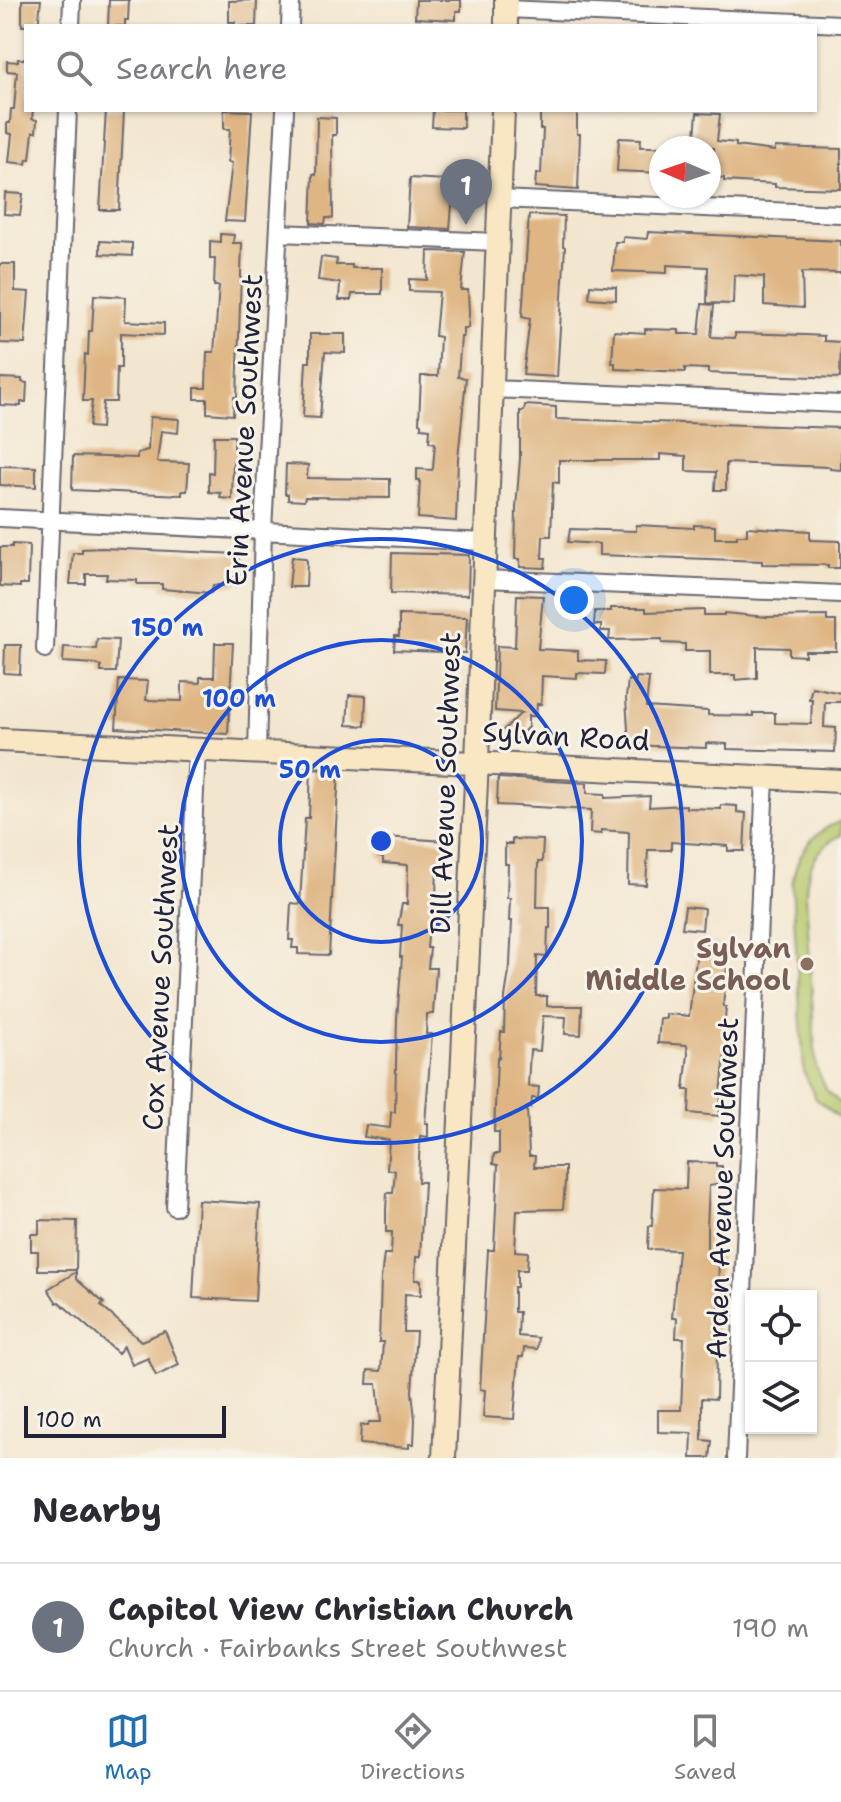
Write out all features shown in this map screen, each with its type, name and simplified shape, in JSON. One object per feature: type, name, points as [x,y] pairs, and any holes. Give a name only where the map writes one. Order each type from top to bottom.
[{"type":"main road","name":"Dill Avenue Southwest","points":[[444,1458],[477,761],[503,112]]},
{"type":"main road","name":"Sylvan Road","points":[[0,740],[841,781]]},
{"type":"street","points":[[71,24],[72,0]]},
{"type":"street","points":[[290,24],[291,0]]},
{"type":"street","points":[[506,12],[841,24]]},
{"type":"street","points":[[45,649],[68,112]]},
{"type":"street","name":"Erin Avenue Southwest","points":[[257,752],[263,530],[285,112]]},
{"type":"street","points":[[499,199],[841,214]]},
{"type":"street","points":[[279,233],[497,242]]},
{"type":"street","points":[[491,389],[841,404]]},
{"type":"street","points":[[0,518],[485,542]]},
{"type":"street","points":[[484,579],[841,594]]},
{"type":"street","name":"Cox Avenue Southwest","points":[[175,1207],[197,749]]},
{"type":"street","name":"Arden Avenue Southwest","points":[[736,1458],[765,777]]},
{"type":"green space","points":[[841,821],[841,835],[825,845],[814,859],[806,894],[816,1067],[827,1091],[841,1104],[841,1119],[816,1099],[804,1072],[792,885],[797,863],[807,846],[822,831]]},
{"type":"building","points":[[22,0],[41,0],[38,24],[22,26]]},
{"type":"building","points":[[109,0],[129,0],[125,24],[108,24]]},
{"type":"building","points":[[257,0],[256,24],[229,22],[229,1]]},
{"type":"building","points":[[416,0],[461,0],[461,11],[456,11],[456,20],[415,18]]},
{"type":"building","points":[[18,59],[24,59],[24,112],[33,112],[32,119],[37,120],[30,159],[26,164],[9,162],[12,134],[7,133],[7,123],[10,123],[11,109],[14,109],[17,72],[7,71],[7,61],[18,62]]},
{"type":"building","points":[[106,112],[124,112],[119,210],[100,210]]},
{"type":"building","points":[[224,112],[252,112],[245,222],[225,221],[232,163],[228,162],[230,129],[224,129]]},
{"type":"building","points":[[433,112],[463,112],[463,128],[432,127]]},
{"type":"building","points":[[540,112],[577,112],[577,134],[580,134],[578,190],[535,187],[536,174],[541,174],[543,129],[540,129]]},
{"type":"building","points":[[697,113],[720,114],[718,136],[695,136]]},
{"type":"building","points":[[317,117],[336,118],[336,135],[332,135],[333,218],[326,218],[325,224],[311,223]]},
{"type":"building","points":[[619,138],[641,139],[640,147],[649,147],[649,172],[617,171]]},
{"type":"building","points":[[721,141],[775,151],[775,147],[841,149],[841,189],[775,187],[775,184],[724,181],[721,178]]},
{"type":"building","points":[[410,178],[465,181],[467,199],[463,199],[462,206],[452,205],[450,229],[407,227]]},
{"type":"building","points":[[5,193],[23,194],[20,215],[4,214]]},
{"type":"building","points":[[529,215],[564,216],[557,377],[523,375],[530,319],[522,317]]},
{"type":"building","points":[[648,232],[841,241],[841,273],[802,272],[803,308],[764,305],[764,277],[734,275],[733,304],[707,303],[708,267],[667,265],[667,273],[613,271],[615,242],[623,242],[623,237],[647,239]]},
{"type":"building","points":[[220,234],[234,235],[233,243],[242,243],[237,397],[234,397],[233,415],[207,413],[207,399],[195,399],[195,388],[206,388],[207,352],[214,352],[219,286],[214,286],[215,259],[210,259],[210,241],[220,242]]},
{"type":"building","points":[[100,241],[132,243],[132,256],[100,254]]},
{"type":"building","points":[[428,251],[465,252],[461,290],[468,290],[469,313],[468,328],[463,328],[461,337],[458,377],[466,378],[456,521],[418,518],[420,480],[417,480],[417,469],[433,468],[435,443],[429,442],[430,429],[421,428],[419,423],[421,376],[438,376],[440,337],[435,336],[439,292],[409,291],[409,279],[427,280]]},
{"type":"building","points":[[321,257],[337,259],[336,265],[352,265],[352,268],[382,268],[382,294],[352,294],[351,300],[339,300],[340,283],[318,280]]},
{"type":"building","points":[[0,264],[15,264],[15,291],[29,292],[25,344],[0,343]]},
{"type":"building","points":[[590,285],[616,287],[616,300],[589,298]]},
{"type":"building","points":[[94,295],[126,297],[125,321],[164,323],[164,335],[121,333],[121,368],[117,368],[116,402],[103,402],[101,428],[89,427],[92,401],[83,401],[85,354],[88,355],[89,331],[92,331]]},
{"type":"building","points":[[702,304],[714,305],[711,337],[735,338],[735,333],[805,335],[824,336],[824,341],[841,342],[840,378],[708,373],[708,369],[685,368],[685,372],[615,369],[615,363],[612,363],[614,331],[645,333],[645,329],[679,330],[679,334],[699,334]]},
{"type":"building","points":[[310,334],[345,334],[345,353],[325,352],[320,418],[303,417]]},
{"type":"building","points":[[0,378],[22,379],[27,383],[26,402],[21,402],[21,406],[0,405]]},
{"type":"building","points":[[525,405],[556,407],[556,419],[841,428],[841,470],[726,463],[726,490],[715,490],[716,472],[686,471],[686,456],[660,454],[660,460],[559,460],[559,483],[553,482],[551,536],[543,536],[545,568],[520,567],[520,559],[515,559],[516,508],[520,411],[524,411]]},
{"type":"building","points":[[150,417],[179,419],[178,433],[161,431],[157,462],[189,463],[187,491],[182,491],[182,495],[72,490],[73,456],[137,458],[137,453],[148,450]]},
{"type":"building","points":[[214,436],[234,436],[234,448],[240,449],[239,461],[233,461],[232,499],[220,498],[221,493],[209,492]]},
{"type":"building","points":[[286,464],[308,465],[307,478],[390,479],[390,498],[305,497],[304,501],[288,500],[288,494],[285,494]]},
{"type":"building","points":[[0,466],[36,467],[36,487],[0,485]]},
{"type":"building","points":[[636,525],[715,526],[715,538],[747,535],[747,527],[810,531],[810,540],[840,541],[840,568],[762,564],[762,561],[599,555],[599,544],[568,542],[570,529],[636,531]]},
{"type":"building","points":[[12,544],[29,545],[28,584],[20,584],[20,587],[0,586],[0,547],[12,547]]},
{"type":"building","points":[[82,549],[239,554],[237,586],[213,585],[211,593],[162,589],[162,584],[106,579],[107,574],[86,574],[86,584],[70,584],[73,553],[82,553]]},
{"type":"building","points":[[392,553],[469,555],[468,595],[391,593]]},
{"type":"building","points":[[292,557],[307,561],[306,587],[289,587]]},
{"type":"building","points":[[517,595],[543,596],[538,649],[578,651],[578,660],[606,661],[605,674],[577,673],[577,678],[542,676],[541,704],[537,704],[536,716],[528,716],[528,727],[515,740],[512,737],[505,743],[498,735],[521,713],[495,711],[497,646],[515,647]]},
{"type":"building","points":[[611,608],[646,608],[646,612],[704,610],[704,615],[827,616],[827,621],[836,621],[836,651],[805,651],[805,656],[789,655],[789,648],[757,647],[757,678],[735,680],[735,675],[710,675],[710,651],[685,651],[685,644],[662,643],[662,639],[609,640],[610,631],[601,631],[601,625],[594,625],[595,611],[611,611]]},
{"type":"building","points":[[399,615],[467,617],[465,653],[394,650],[395,636],[399,636]]},
{"type":"building","points":[[97,639],[118,640],[116,672],[101,672],[101,666],[96,664],[63,662],[64,647],[96,649]]},
{"type":"building","points":[[215,643],[233,643],[228,734],[116,728],[119,680],[148,681],[146,700],[182,701],[182,682],[200,683],[200,677],[214,677]]},
{"type":"building","points":[[5,645],[21,645],[20,674],[4,673]]},
{"type":"building","points":[[636,677],[649,678],[646,707],[708,711],[708,715],[775,713],[775,723],[811,724],[812,699],[809,699],[812,687],[841,693],[841,702],[825,702],[824,727],[836,728],[835,752],[727,749],[727,744],[706,743],[706,748],[629,745],[626,698],[628,680],[636,681]]},
{"type":"building","points":[[349,695],[366,696],[365,726],[347,725]]},
{"type":"building","points":[[311,769],[339,771],[329,955],[298,954],[298,948],[292,948],[293,940],[289,940],[291,903],[300,904]]},
{"type":"building","points":[[498,778],[587,783],[587,793],[605,794],[605,798],[650,796],[649,807],[686,805],[686,808],[721,809],[721,805],[737,806],[737,812],[746,813],[744,851],[728,851],[728,846],[671,842],[671,850],[648,850],[646,885],[628,884],[629,832],[601,830],[601,834],[590,833],[591,810],[497,805]]},
{"type":"building","points":[[384,837],[446,841],[445,867],[437,866],[435,926],[429,926],[427,948],[430,948],[428,968],[436,968],[433,1014],[427,1014],[426,1034],[432,1034],[425,1123],[428,1123],[428,1137],[420,1136],[418,1182],[424,1182],[420,1257],[416,1257],[415,1280],[421,1280],[421,1295],[405,1294],[404,1332],[416,1332],[412,1392],[414,1444],[409,1444],[409,1448],[360,1444],[361,1425],[381,1422],[377,1384],[367,1384],[368,1370],[381,1371],[381,1279],[384,1254],[391,1254],[392,1232],[386,1232],[386,1210],[387,1193],[393,1193],[395,1170],[387,1170],[389,1140],[364,1137],[366,1125],[390,1128],[391,1112],[395,1112],[402,957],[402,925],[398,925],[402,904],[407,904],[408,865],[383,863],[383,858],[378,857]]},
{"type":"building","points":[[512,839],[543,840],[542,862],[538,862],[537,907],[550,907],[550,928],[547,957],[537,956],[536,996],[547,996],[547,1006],[582,1006],[581,1035],[565,1034],[566,1017],[543,1016],[540,1051],[530,1050],[528,1086],[539,1087],[538,1099],[532,1098],[531,1108],[527,1108],[529,1156],[535,1156],[534,1167],[565,1167],[565,1181],[563,1209],[517,1210],[515,1251],[528,1252],[527,1270],[517,1270],[514,1312],[519,1312],[518,1336],[538,1338],[537,1349],[524,1348],[523,1357],[519,1357],[514,1419],[483,1417],[485,1390],[480,1389],[488,1250],[494,1250],[498,1165],[493,1164],[494,1154],[499,1154],[499,1132],[494,1132],[497,1058],[501,1032],[504,1032],[510,965],[512,921],[509,921],[505,844],[512,844]]},
{"type":"building","points":[[685,907],[704,909],[702,930],[682,928]]},
{"type":"building","points":[[698,943],[729,946],[723,1006],[726,1007],[724,1033],[727,1033],[719,1116],[689,1113],[690,1090],[684,1090],[687,1045],[658,1043],[660,1018],[666,1019],[666,1014],[689,1016]]},
{"type":"building","points":[[687,1162],[722,1166],[721,1184],[709,1186],[707,1228],[707,1252],[719,1252],[716,1399],[702,1398],[702,1440],[712,1441],[710,1458],[691,1458],[692,1433],[658,1432],[658,1410],[681,1410],[684,1338],[676,1338],[677,1318],[672,1318],[678,1250],[648,1249],[649,1226],[652,1226],[654,1188],[686,1189]]},
{"type":"building","points":[[198,1200],[260,1204],[255,1301],[193,1298]]},
{"type":"building","points":[[39,1220],[77,1221],[76,1270],[38,1270],[38,1251],[31,1251],[31,1234],[39,1234]]},
{"type":"building","points":[[76,1272],[76,1279],[104,1303],[101,1306],[141,1341],[165,1331],[179,1365],[156,1376],[148,1358],[132,1365],[124,1346],[118,1353],[57,1303],[48,1289]]},
{"type":"place","name":"Capitol View Christian Church","points":[[466,225]]},
{"type":"place","name":"Sylvan Middle School","points":[[807,964]]}]
